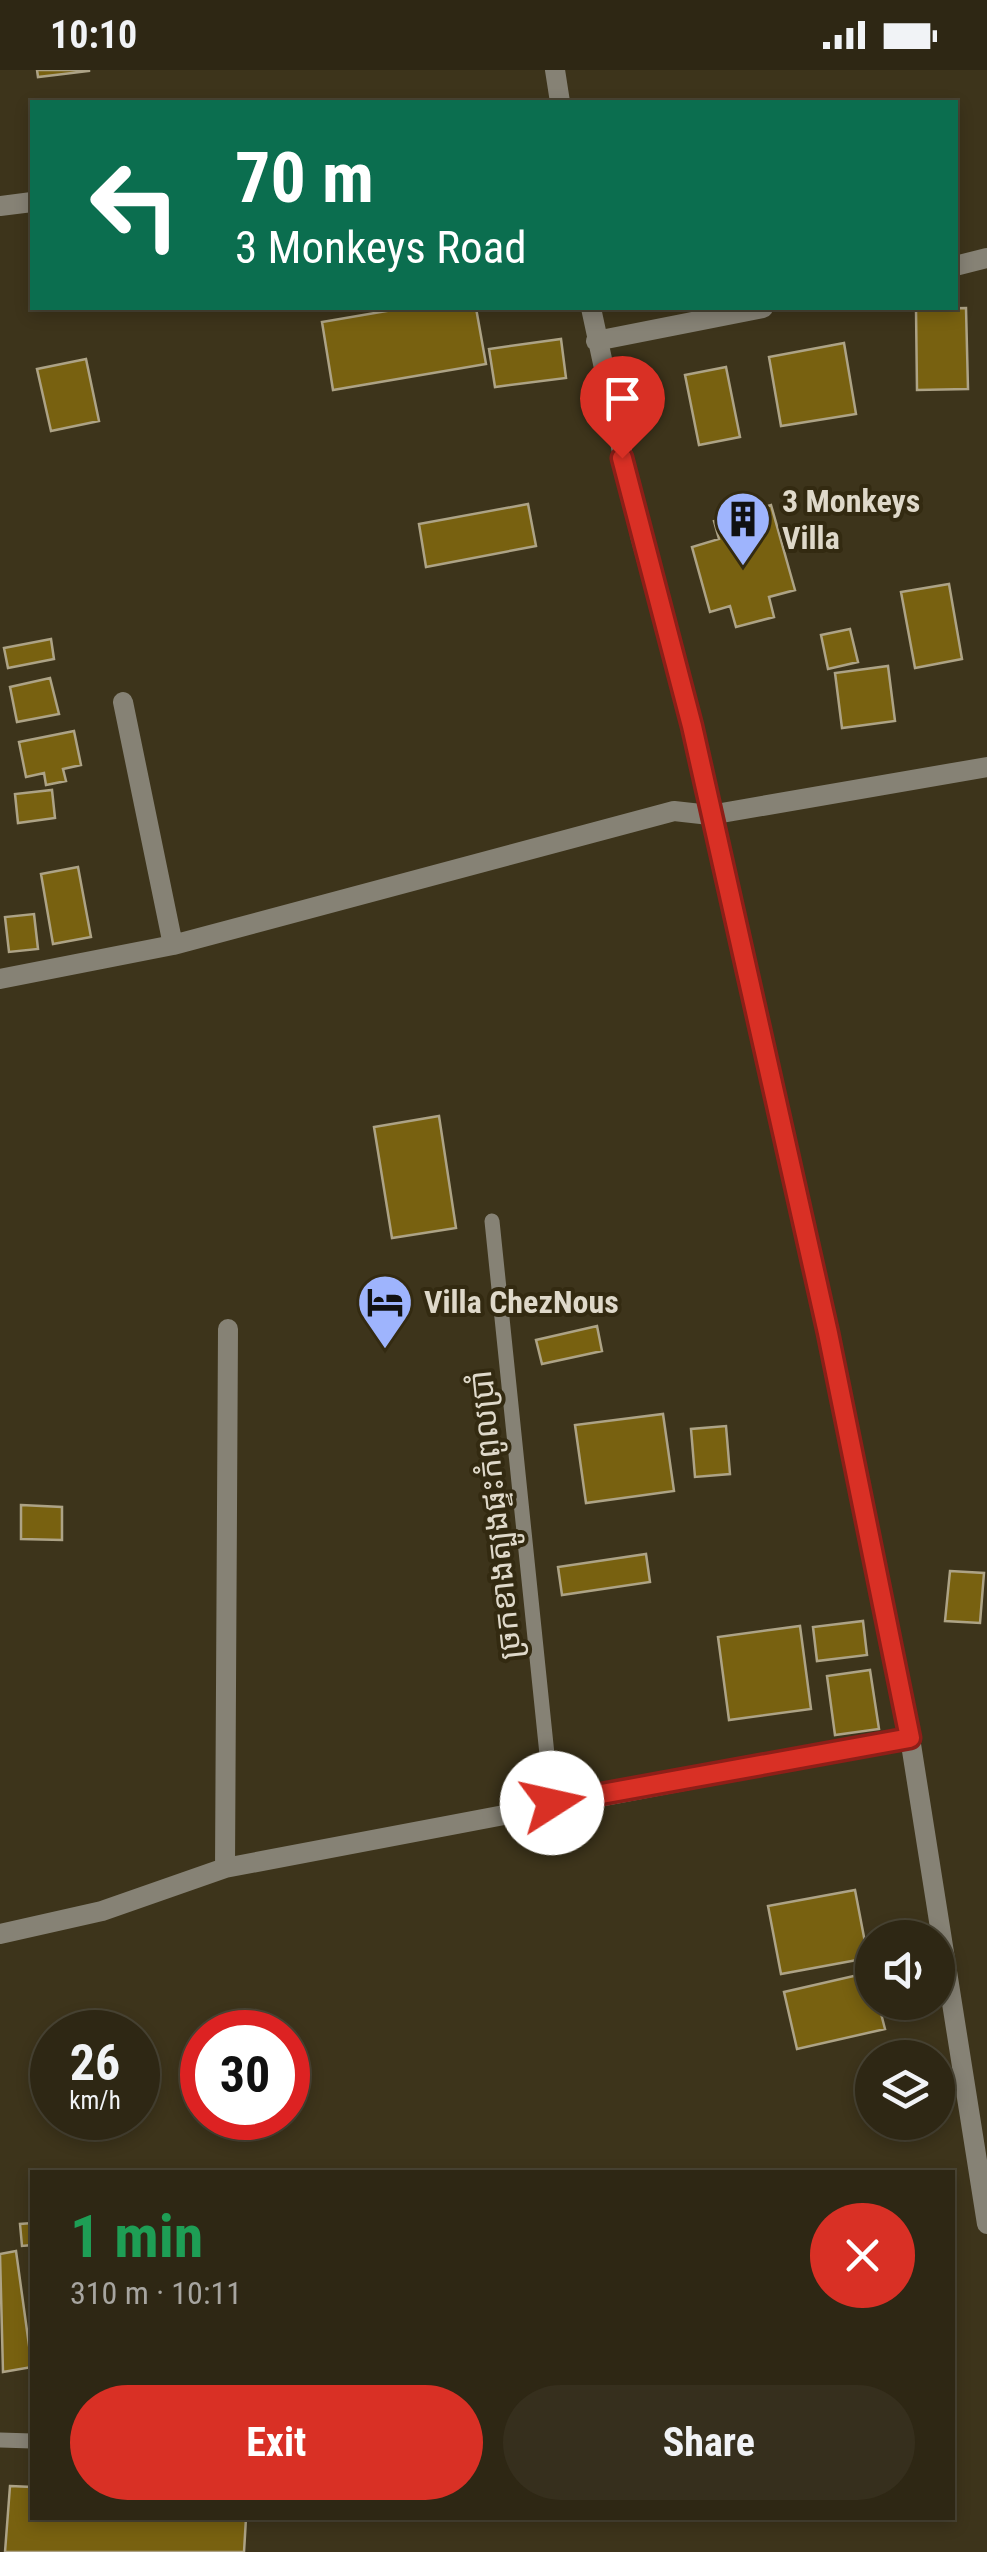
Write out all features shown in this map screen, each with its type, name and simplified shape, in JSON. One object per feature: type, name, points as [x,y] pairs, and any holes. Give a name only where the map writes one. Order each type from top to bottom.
[{"type":"street","points":[[555,70],[560,100]]},
{"type":"street","points":[[0,206],[30,202]]},
{"type":"street","points":[[958,265],[987,258]]},
{"type":"street","points":[[591,310],[828,1333],[910,1738],[987,2224]]},
{"type":"street","points":[[596,341],[753,310]]},
{"type":"street","points":[[123,702],[173,945]]},
{"type":"street","points":[[0,980],[173,945],[674,812],[710,815],[987,767]]},
{"type":"street","points":[[225,1868],[228,1329]]},
{"type":"street","points":[[0,1934],[102,1910],[225,1868],[910,1738]]},
{"type":"lane","name":"ច្រកខាងត្បូងផ្ទះកំពូលប្រាំ","points":[[492,1221],[552,1803]]},
{"type":"lane","points":[[0,2440],[30,2441]]},
{"type":"building","points":[[37,70],[89,70],[89,71],[38,77]]},
{"type":"building","points":[[966,308],[968,389],[917,390],[916,310]]},
{"type":"building","points":[[392,310],[476,310],[486,364],[333,390],[322,322]]},
{"type":"building","points":[[561,339],[566,378],[495,387],[489,349]]},
{"type":"building","points":[[844,343],[856,414],[781,426],[769,357]]},
{"type":"building","points":[[86,359],[99,421],[51,431],[37,369]]},
{"type":"building","points":[[726,367],[740,437],[699,445],[685,375]]},
{"type":"building","points":[[528,504],[536,546],[426,567],[419,524]]},
{"type":"building","name":"3 Monkeys Villa","points":[[771,505],[795,590],[769,597],[774,617],[736,627],[730,606],[710,612],[692,547],[719,539],[714,521]]},
{"type":"building","points":[[949,584],[962,659],[915,668],[901,592]]},
{"type":"building","points":[[850,629],[858,662],[828,669],[821,635]]},
{"type":"building","points":[[51,639],[54,659],[8,668],[4,648]]},
{"type":"building","points":[[888,666],[895,721],[842,728],[835,673]]},
{"type":"building","points":[[50,678],[59,714],[17,722],[10,687]]},
{"type":"building","points":[[74,731],[81,765],[63,769],[66,781],[46,785],[44,773],[26,777],[19,742]]},
{"type":"building","points":[[52,790],[55,818],[18,823],[15,794]]},
{"type":"building","points":[[78,867],[91,937],[53,944],[41,874]]},
{"type":"building","points":[[34,914],[38,949],[9,952],[5,917]]},
{"type":"building","points":[[439,1116],[456,1228],[392,1238],[374,1127]]},
{"type":"building","points":[[597,1326],[602,1351],[542,1364],[536,1340]]},
{"type":"building","points":[[663,1414],[674,1491],[586,1503],[575,1425]]},
{"type":"building","points":[[726,1426],[730,1474],[695,1477],[691,1429]]},
{"type":"building","points":[[21,1505],[62,1507],[62,1540],[21,1539]]},
{"type":"building","points":[[646,1554],[650,1582],[562,1595],[558,1567]]},
{"type":"building","points":[[950,1571],[984,1573],[980,1623],[945,1621]]},
{"type":"building","points":[[863,1621],[867,1655],[817,1661],[813,1627]]},
{"type":"building","points":[[800,1626],[811,1709],[729,1720],[718,1637]]},
{"type":"building","points":[[870,1670],[879,1729],[835,1735],[827,1676]]},
{"type":"building","points":[[855,1890],[861,1920],[855,1920],[855,1960],[781,1974],[768,1906]]},
{"type":"building","points":[[855,1976],[855,2020],[883,2020],[885,2029],[797,2049],[784,1992]]},
{"type":"building","points":[[30,2223],[30,2245],[22,2246],[20,2224]]},
{"type":"building","points":[[16,2251],[30,2352],[30,2367],[3,2372],[0,2254]]},
{"type":"building","points":[[10,2486],[30,2487],[30,2520],[246,2520],[244,2552],[5,2552]]},
{"type":"place","name":"3 Monkeys Villa","points":[[743,568]]},
{"type":"place","name":"Villa ChezNous","points":[[385,1351]]},
{"type":"route","points":[[552,1803],[910,1738],[828,1333],[692,726],[622,458]]}]
